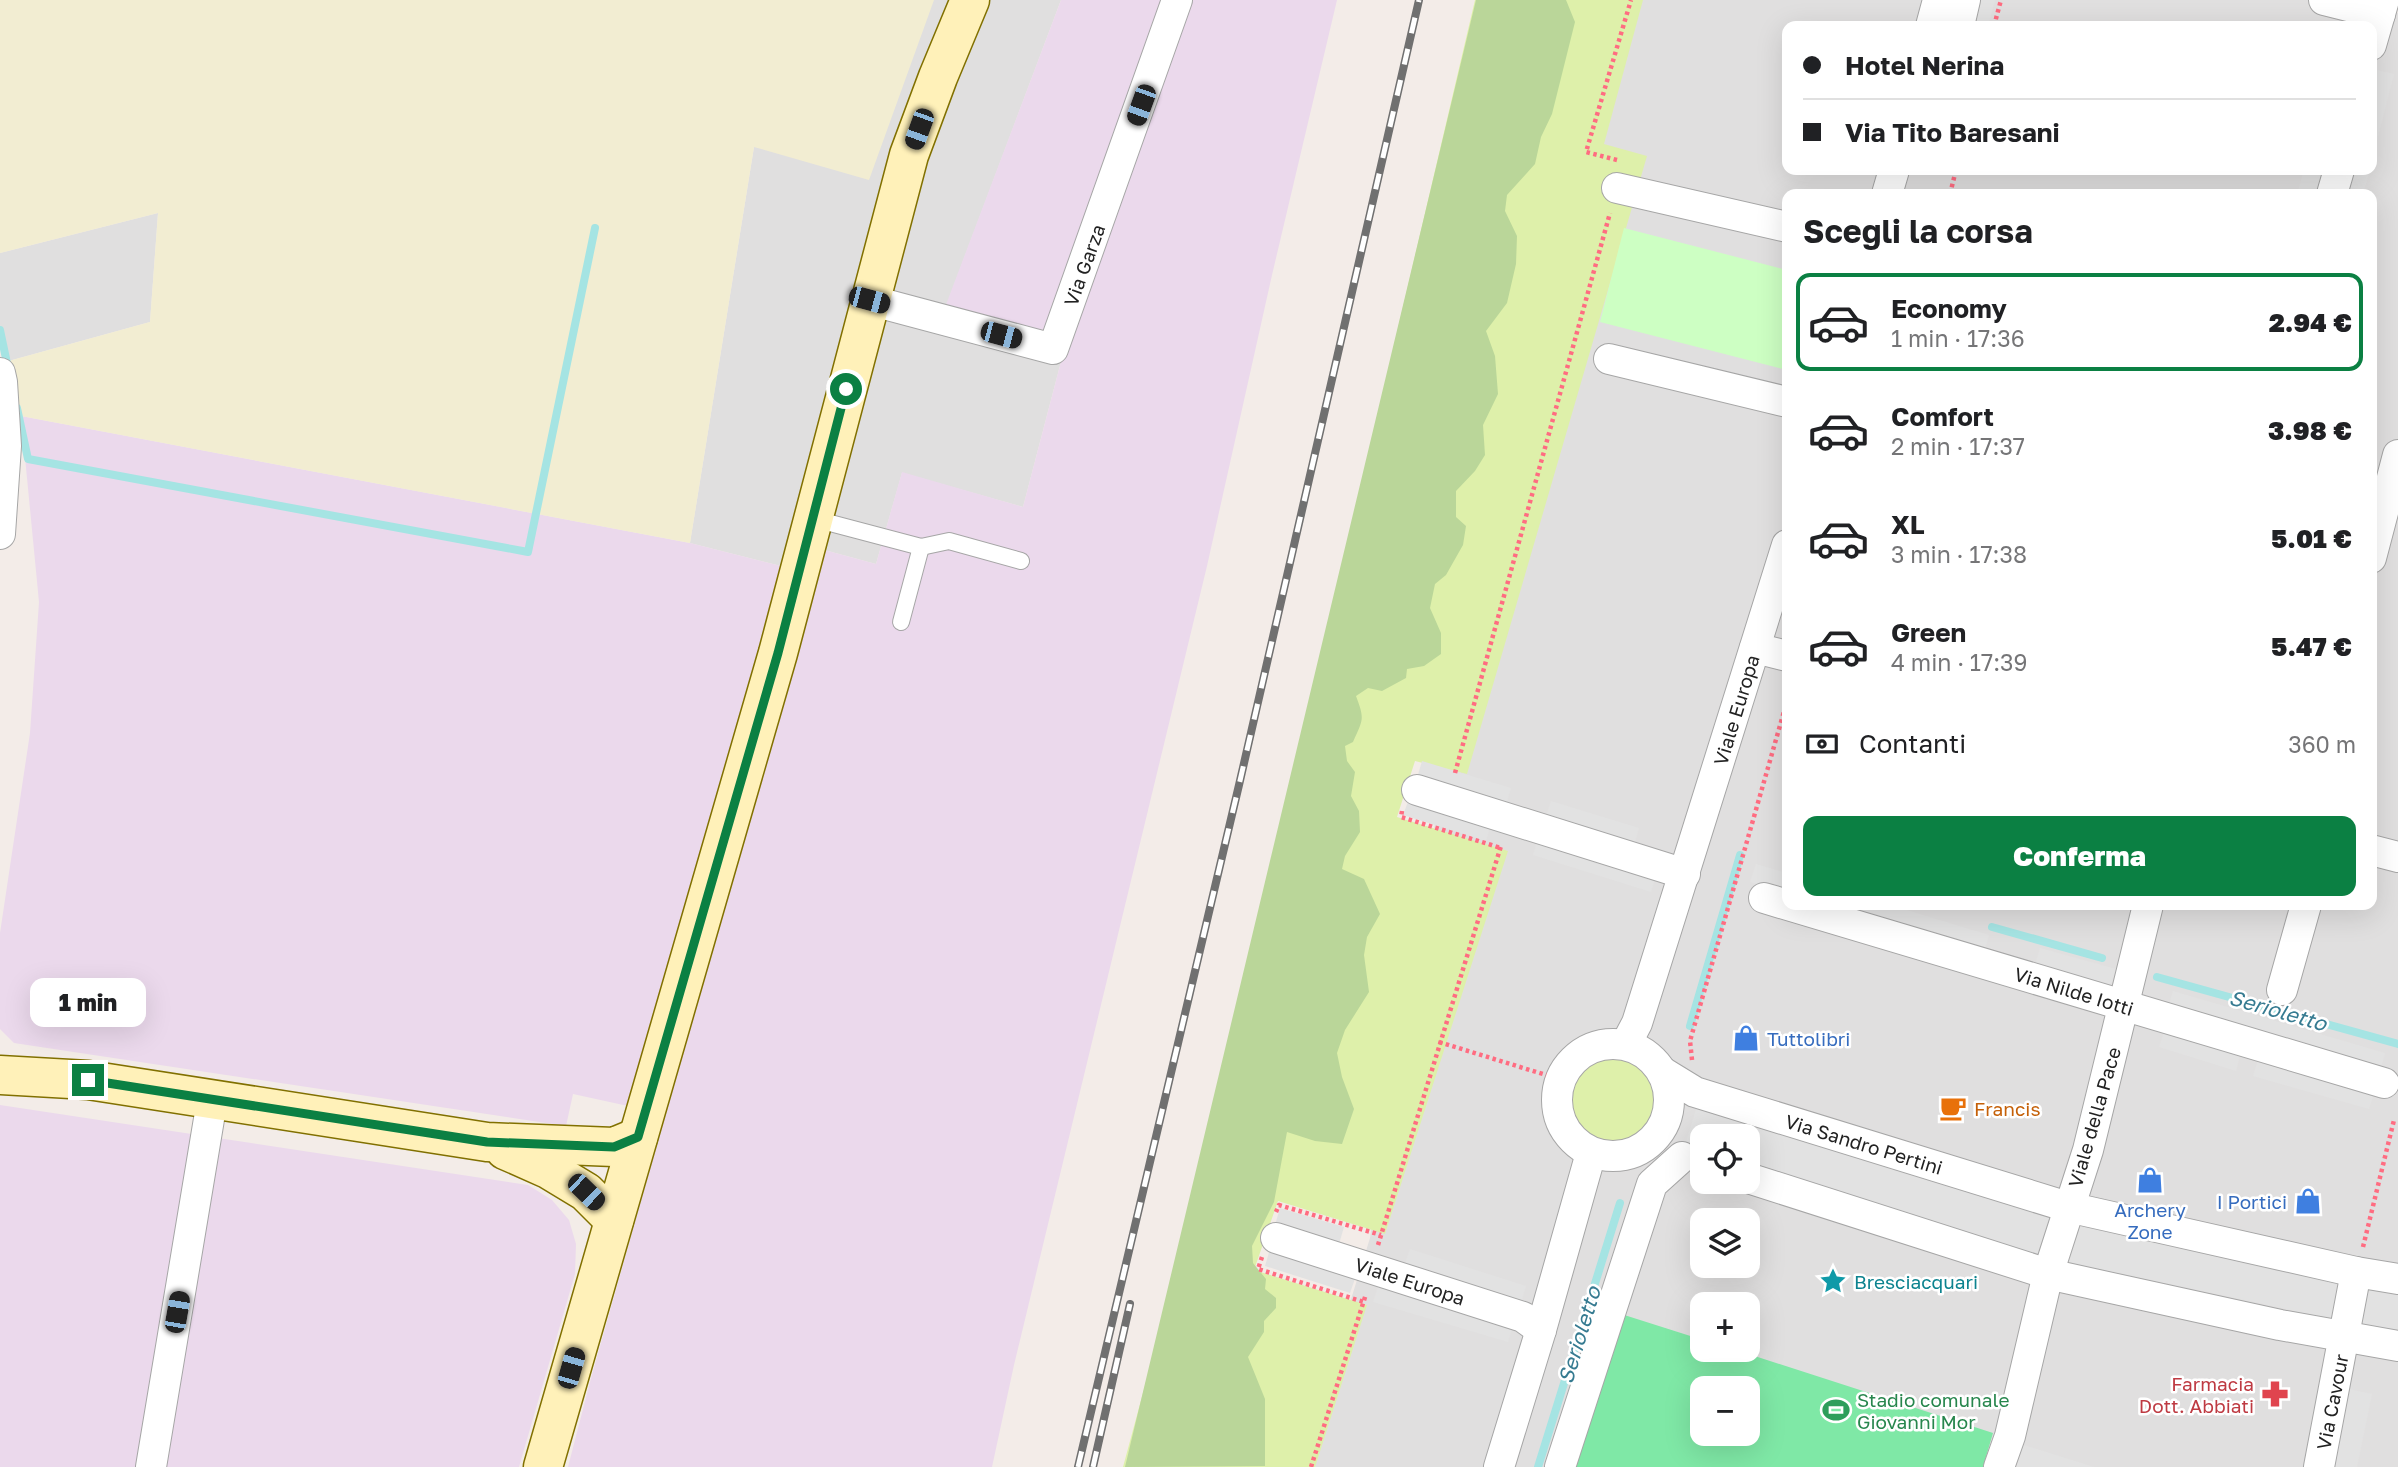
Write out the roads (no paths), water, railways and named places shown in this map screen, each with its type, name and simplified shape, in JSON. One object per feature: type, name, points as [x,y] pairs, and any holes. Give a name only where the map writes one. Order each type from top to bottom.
[{"type":"street","points":[[543,1467],[778,653],[909,155],[970,0]]},
{"type":"street","name":"Via Garza","points":[[869,300],[1053,349],[1177,0]]},
{"type":"street","points":[[1932,21],[1938,0]]},
{"type":"street","points":[[1960,21],[1965,0]]},
{"type":"street","points":[[2324,0],[2389,5],[2377,32]]},
{"type":"street","points":[[1617,188],[1782,226]]},
{"type":"street","points":[[1609,359],[1782,401]]},
{"type":"street","points":[[0,373],[6,446],[0,534]]},
{"type":"street","points":[[2379,551],[2398,455]]},
{"type":"street","name":"Viale Europa","points":[[1626,1044],[1637,1023],[1782,561]]},
{"type":"street","points":[[1755,648],[1782,655]]},
{"type":"street","points":[[1410,798],[1510,819],[1685,874]]},
{"type":"street","points":[[2377,852],[2398,857]]},
{"type":"street","name":"Via Nilde Iotti","points":[[1764,898],[1782,903]]},
{"type":"street","name":"Via Nilde Iotti","points":[[1804,910],[2384,1083]]},
{"type":"street","name":"Viale della Pace","points":[[2068,1207],[2088,1150],[2147,910]]},
{"type":"street","points":[[2282,990],[2304,910]]},
{"type":"street","points":[[1599,1044],[1626,1044],[1648,1054],[1664,1073],[1671,1101],[1663,1128],[1643,1149],[1618,1157],[1591,1153],[1568,1136],[1556,1109],[1559,1079],[1575,1057],[1599,1044]]},
{"type":"street","points":[[0,1055],[88,1080],[487,1142],[614,1147],[638,1137]]},
{"type":"street","name":"Via Sandro Pertini","points":[[1664,1073],[1695,1092],[2068,1207],[2358,1265],[2398,1279]]},
{"type":"street","points":[[0,1075],[88,1080]]},
{"type":"street","points":[[151,1467],[212,1101]]},
{"type":"street","points":[[487,1142],[548,1169],[586,1192],[614,1220]]},
{"type":"street","points":[[1643,1149],[1690,1160]]},
{"type":"street","points":[[1499,1467],[1591,1153]]},
{"type":"street","points":[[1560,1467],[1651,1184],[1690,1161]]},
{"type":"street","points":[[1760,1182],[2048,1273],[2280,1325],[2398,1346]]},
{"type":"street","points":[[1999,1467],[2010,1436],[2048,1273],[2068,1207]]},
{"type":"street","name":"Viale Europa","points":[[1276,1238],[1523,1317],[1541,1331]]},
{"type":"street","name":"Via Cavour","points":[[2319,1467],[2358,1265]]},
{"type":"lane","points":[[815,519],[921,547],[949,541],[1021,561]]},
{"type":"lane","points":[[901,622],[921,547]]},
{"type":"waterway","points":[[17,408],[28,459],[528,552],[595,228]]},
{"type":"waterway","points":[[0,330],[8,368]]},
{"type":"waterway","name":"Serioletto","points":[[1690,1026],[1740,855]]},
{"type":"waterway","name":"Serioletto","points":[[1992,927],[2102,958]]},
{"type":"waterway","name":"Serioletto","points":[[2157,977],[2398,1044]]},
{"type":"waterway","name":"Serioletto","points":[[1538,1467],[1620,1203]]},
{"type":"railway","points":[[1078,1467],[1239,785],[1419,0]]},
{"type":"railway","points":[[1093,1467],[1130,1304]]},
{"type":"place","name":"Tuttolibri","points":[[1746,1038]]},
{"type":"place","name":"Francis","points":[[1953,1108]]},
{"type":"place","name":"Archery Zone","points":[[2150,1180]]},
{"type":"place","name":"I Portici","points":[[2308,1201]]},
{"type":"place","name":"Bresciacquari","points":[[1833,1281]]},
{"type":"place","name":"Farmacia Dott. Abbiati","points":[[2275,1394]]},
{"type":"place","name":"Stadio comunale Giovanni Mor","points":[[1836,1410]]}]
